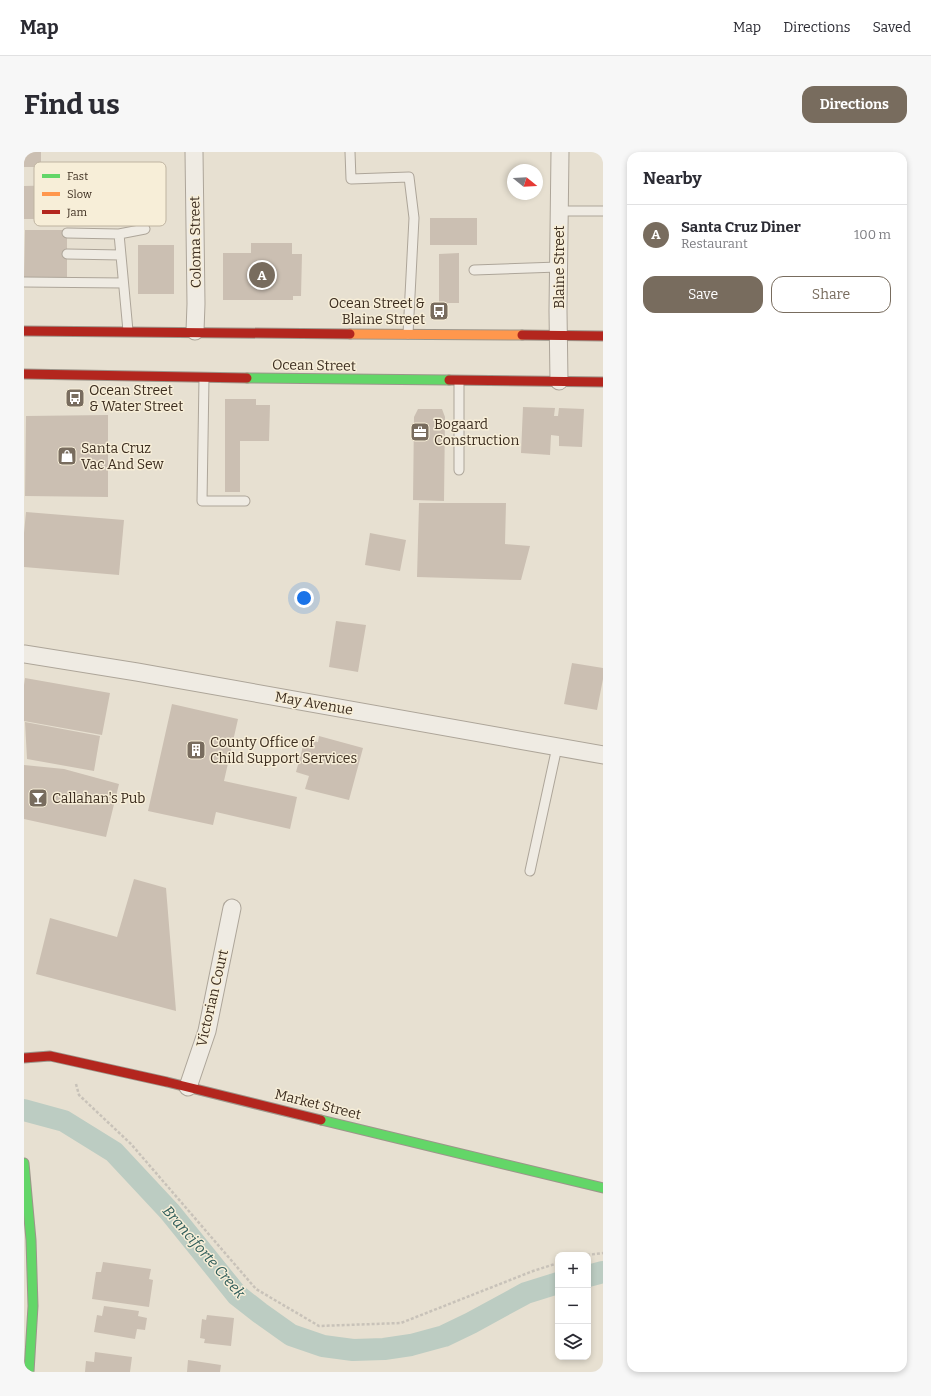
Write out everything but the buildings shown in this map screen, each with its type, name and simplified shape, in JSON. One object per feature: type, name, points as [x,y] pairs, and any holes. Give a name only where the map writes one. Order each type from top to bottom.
[{"type":"main road","points":[[24,330],[603,336]]},
{"type":"main road","name":"Ocean Street","points":[[24,374],[204,378],[603,382]]},
{"type":"main road","name":"Market Street","points":[[24,1058],[50,1056],[188,1087],[603,1188]]},
{"type":"main road","points":[[25,1167],[33,1306],[29,1372]]},
{"type":"street","name":"Coloma Street","points":[[194,152],[195,331]]},
{"type":"street","name":"Blaine Street","points":[[559,381],[558,267],[560,152]]},
{"type":"street","name":"May Avenue","points":[[24,654],[145,673],[603,755]]},
{"type":"street","name":"Victorian Court","points":[[188,1087],[207,1031],[232,908]]},
{"type":"lane","points":[[350,152],[351,179],[409,177],[414,218],[408,334]]},
{"type":"lane","points":[[559,211],[603,211]]},
{"type":"lane","points":[[68,233],[119,234],[145,229]]},
{"type":"lane","points":[[119,234],[128,331]]},
{"type":"lane","points":[[67,254],[121,256]]},
{"type":"lane","points":[[474,270],[558,267]]},
{"type":"lane","points":[[24,282],[123,283]]},
{"type":"lane","points":[[204,378],[202,501],[245,501]]},
{"type":"lane","points":[[458,470],[459,381]]},
{"type":"lane","points":[[530,871],[557,747]]},
{"type":"path","points":[[76,1081],[79,1095],[131,1144],[256,1289],[319,1326],[401,1323],[533,1270],[555,1264]]},
{"type":"path","points":[[591,1254],[603,1253]]},
{"type":"waterway","name":"Branciforte Creek","points":[[24,1110],[64,1121],[114,1152],[170,1212],[237,1295],[291,1335],[323,1346],[353,1350],[384,1349],[411,1345],[444,1336],[526,1293],[555,1284]]},
{"type":"waterway","name":"Branciforte Creek","points":[[591,1275],[603,1272]]},
{"type":"traffic: fast","points":[[247,378],[449,380]]},
{"type":"traffic: fast","points":[[321,1120],[603,1188]]},
{"type":"traffic: fast","points":[[24,1163],[31,1240],[33,1306],[29,1372]]},
{"type":"traffic: slow","points":[[350,334],[522,335]]},
{"type":"traffic: jam","points":[[24,331],[350,334]]},
{"type":"traffic: jam","points":[[522,335],[603,336]]},
{"type":"traffic: jam","points":[[24,374],[247,378]]},
{"type":"traffic: jam","points":[[449,380],[603,382]]},
{"type":"traffic: jam","points":[[24,1058],[50,1056],[167,1082],[321,1120]]},
{"type":"place","name":"Santa Cruz Diner","points":[[262,275]]},
{"type":"place","name":"Ocean Street & Blaine Street","points":[[439,311]]},
{"type":"place","name":"Ocean Street & Water Street","points":[[75,398]]},
{"type":"place","name":"Bogaard Construction","points":[[420,432]]},
{"type":"place","name":"Santa Cruz Vac And Sew","points":[[67,456]]},
{"type":"place","name":"County Office of Child Support Services","points":[[196,750]]},
{"type":"place","name":"Callahan's Pub","points":[[38,798]]}]
